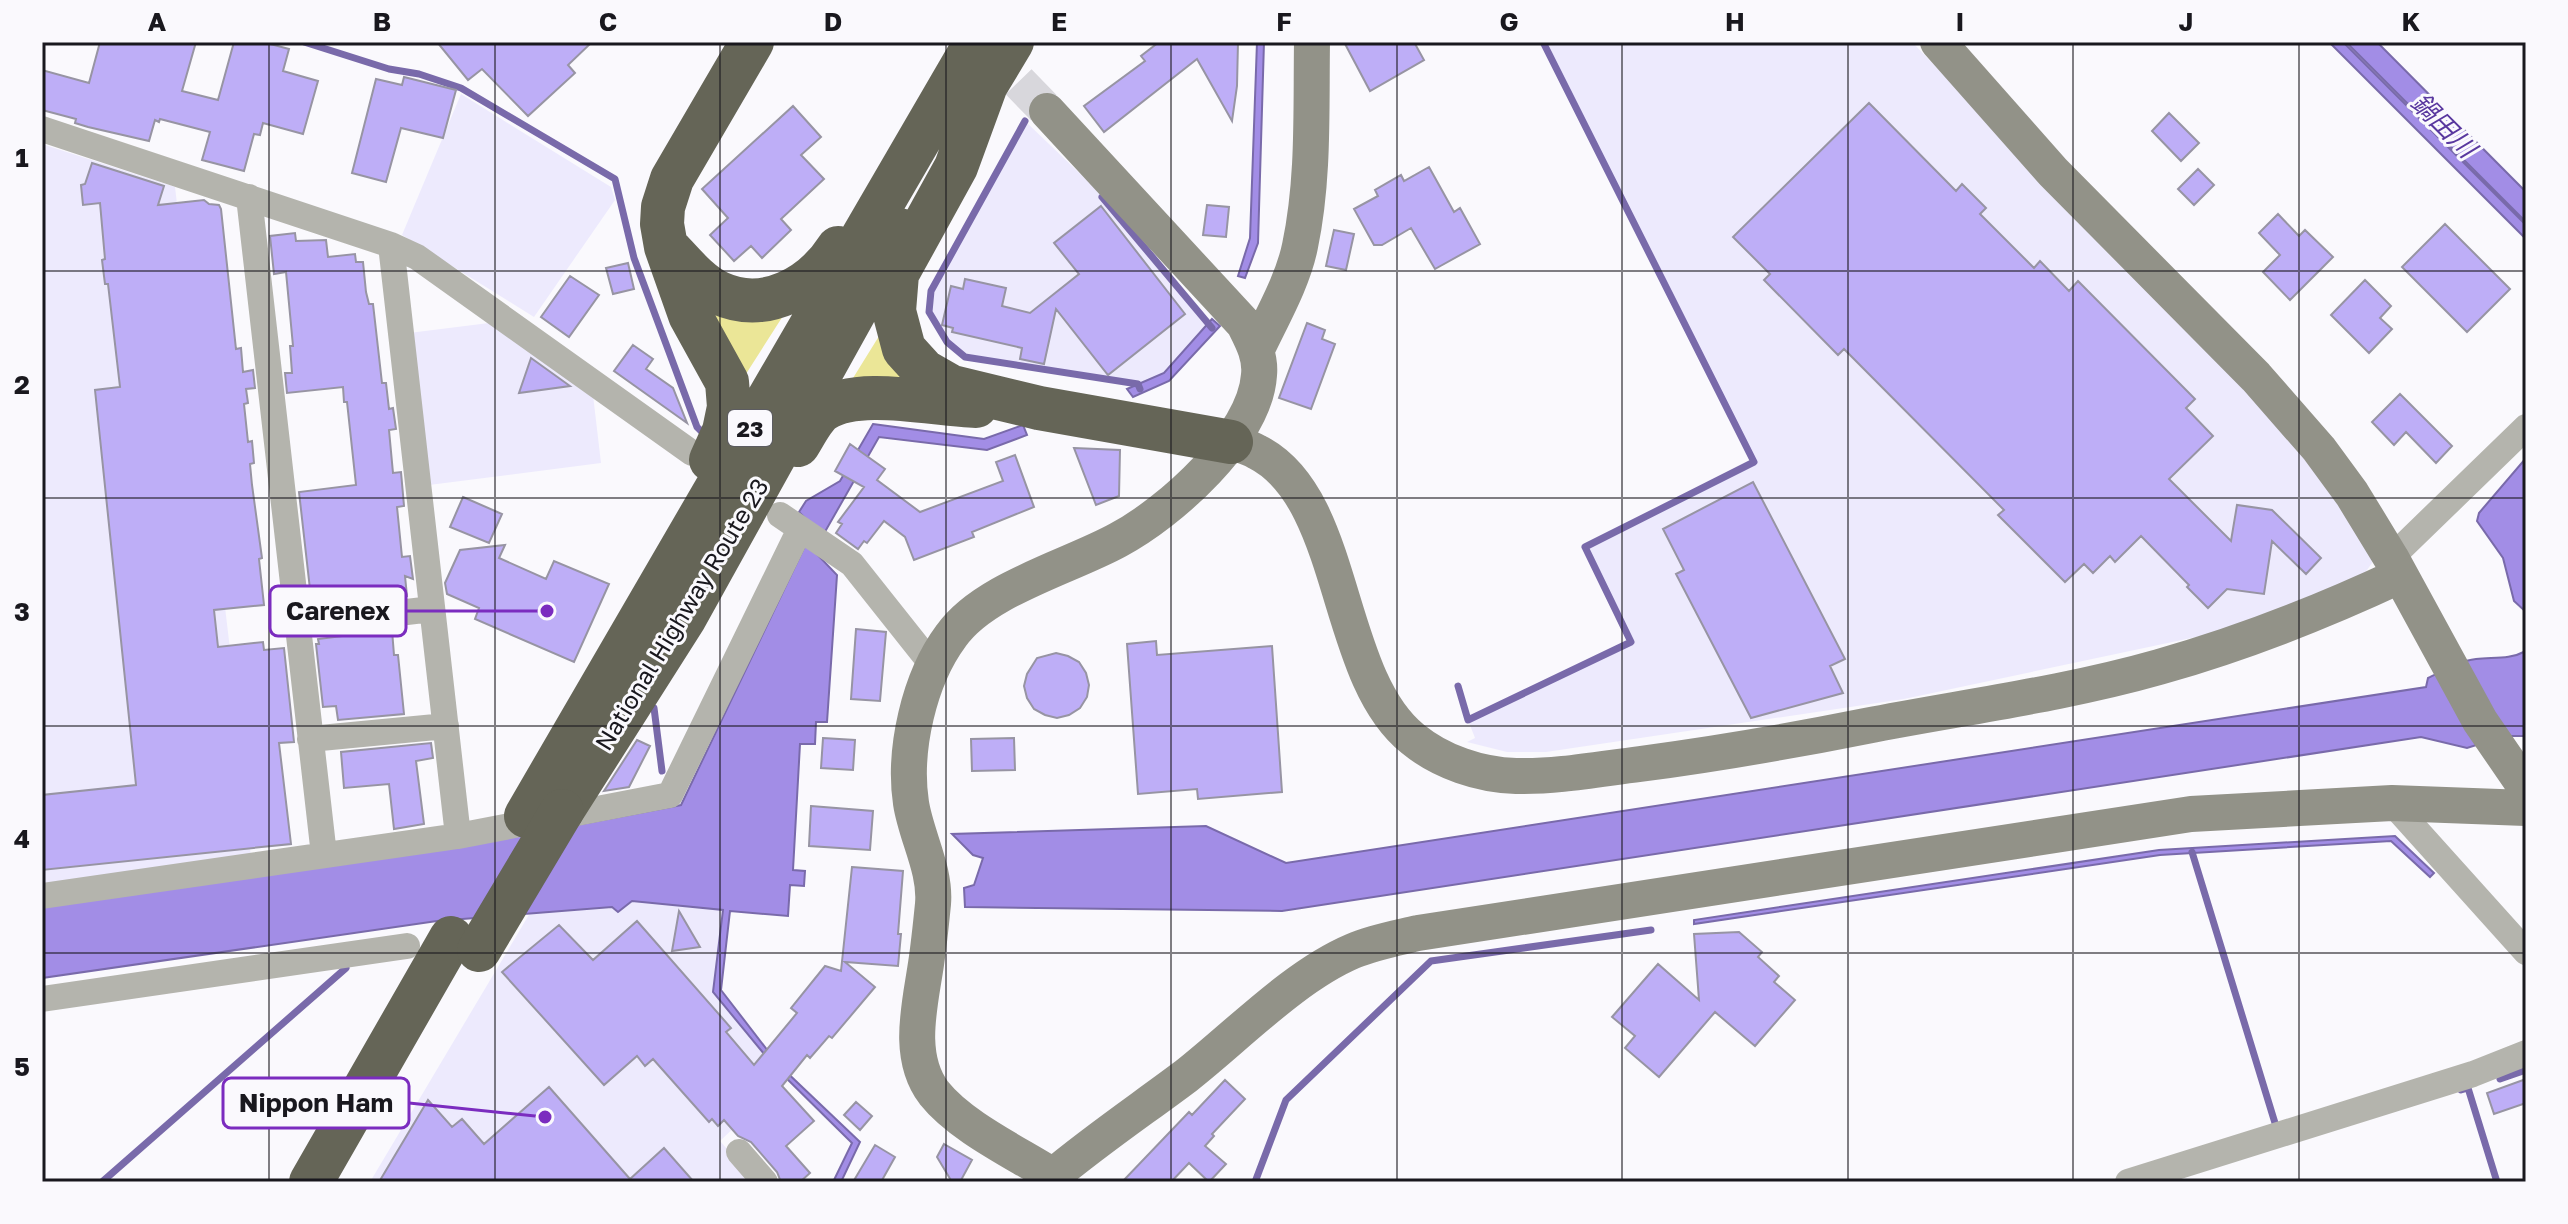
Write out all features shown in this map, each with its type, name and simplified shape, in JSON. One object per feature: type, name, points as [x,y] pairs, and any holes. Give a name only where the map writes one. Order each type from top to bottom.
[{"type":"highway","name":"23","points":[[666,610],[729,407],[727,382],[690,315],[666,247],[663,207],[672,179],[752,42]]},
{"type":"highway","name":"National Highway Route 23","points":[[666,610],[931,117],[976,42]]},
{"type":"highway","name":"National Highway Route 23","points":[[311,1182],[465,944],[1012,42]]},
{"type":"highway","name":"23","points":[[986,85],[956,167],[897,274],[894,311],[904,349],[924,371],[952,387],[1039,408],[1231,442]]},
{"type":"highway","name":"23","points":[[666,247],[701,281],[719,293],[745,300],[775,298],[799,288],[827,266],[878,184],[931,117]]},
{"type":"highway","name":"23","points":[[666,610],[821,410],[842,401],[873,396],[943,405],[1039,408]]},
{"type":"highway","name":"National Highway Route 23","points":[[341,1182],[465,944]]},
{"type":"street","points":[[1257,349],[1300,248],[1309,179],[1312,42]]},
{"type":"street","points":[[1938,42],[2053,172],[2267,389],[2319,449],[2352,494],[2480,721],[2516,774]]},
{"type":"street","points":[[1047,111],[1244,324],[1257,349],[1259,376],[1250,407],[1231,442],[1173,504],[1149,523],[1011,590],[977,611],[952,634],[921,693],[910,772],[911,803],[929,868],[933,898],[917,1020],[917,1046],[922,1069],[934,1092],[958,1114],[1053,1180],[1084,1149],[1188,1074],[1275,1002],[1330,963],[1354,950],[1386,940],[2191,814],[2392,803],[2526,808]]},
{"type":"street","points":[[42,129],[391,245],[417,257],[692,453]]},
{"type":"street","points":[[249,197],[324,855]]},
{"type":"street","points":[[391,245],[458,836]]},
{"type":"street","points":[[1231,442],[1258,452],[1281,469],[1313,515],[1363,659],[1376,692],[1391,717],[1413,739],[1441,757],[1473,770],[1514,776],[1555,775],[1743,750],[2062,690],[2157,667],[2236,643],[2320,613],[2395,567],[2526,427]]},
{"type":"street","points":[[42,896],[458,836],[670,795],[803,531],[852,564],[933,666]]},
{"type":"street","points":[[297,625],[432,609]]},
{"type":"street","points":[[310,739],[446,726]]},
{"type":"street","points":[[2392,803],[2526,952]]},
{"type":"street","points":[[42,999],[407,946]]},
{"type":"street","points":[[2128,1182],[2473,1074],[2526,1053]]},
{"type":"street","points":[[739,1152],[765,1182]]},
{"type":"shaded area","points":[[1543,42],[1912,42],[2317,462],[2371,550],[2372,563],[2362,577],[2229,630],[1904,699],[1546,752],[1507,752],[1467,742],[1475,738],[1468,720],[1631,642],[1585,547],[1754,462]]},
{"type":"shaded area","points":[[461,94],[611,187],[615,200],[534,317],[402,235]]},
{"type":"shaded area","points":[[1025,121],[1096,189],[1208,323],[1164,373],[1138,384],[965,357],[947,342],[929,312],[931,291]]},
{"type":"shaded area","points":[[42,144],[175,187],[230,649],[251,858],[42,888]]},
{"type":"shaded area","points":[[713,300],[790,305],[737,388],[715,337]]},
{"type":"shaded area","points":[[889,320],[918,383],[845,391]]},
{"type":"shaded area","points":[[497,322],[593,395],[601,463],[429,485],[409,333]]},
{"type":"shaded area","points":[[632,901],[723,910],[714,992],[786,1078],[720,1141],[756,1182],[370,1182],[530,913],[613,907]]},
{"type":"water","points":[[1257,42],[1264,42],[1258,243],[1245,278],[1238,276],[1250,238]]},
{"type":"water","points":[[2329,42],[2343,42],[2526,225],[2526,239]]},
{"type":"water","name":"鍋田川","points":[[2346,42],[2377,42],[2526,192],[2526,222]]},
{"type":"water","points":[[1212,319],[1220,326],[1169,381],[1133,397],[1127,389],[1164,373]]},
{"type":"water","points":[[873,424],[984,439],[1023,425],[1027,435],[987,450],[879,437],[814,551],[837,575],[827,722],[816,722],[815,744],[800,744],[793,870],[805,871],[804,886],[790,885],[788,916],[730,911],[721,990],[778,1064],[860,1142],[841,1182],[833,1182],[852,1143],[774,1066],[713,992],[723,910],[632,901],[618,912],[612,907],[437,921],[42,978],[42,907],[529,834],[681,805],[814,527],[799,512],[806,501],[840,481]]},
{"type":"water","points":[[2526,458],[2526,612],[2514,601],[2503,558],[2477,521],[2479,513]]},
{"type":"water","points":[[2526,651],[2526,736],[2505,736],[2467,748],[2421,737],[1282,911],[965,907],[964,888],[974,885],[983,858],[973,855],[952,834],[1206,826],[1286,863],[2426,687],[2428,678],[2463,662],[2507,657]]},
{"type":"water","points":[[2395,836],[2434,873],[2430,877],[2391,841],[2160,855],[1694,924],[1694,920],[2159,850]]},
{"type":"building","points":[[100,42],[196,42],[182,91],[218,100],[234,42],[263,42],[289,49],[283,71],[318,81],[303,134],[263,123],[260,135],[254,134],[244,171],[202,160],[210,132],[160,119],[159,122],[155,120],[149,141],[88,127],[75,123],[76,119],[42,110],[42,70],[89,83]]},
{"type":"building","points":[[437,42],[592,42],[568,65],[575,73],[528,116],[482,69],[468,80]]},
{"type":"building","points":[[1159,42],[1238,42],[1232,121],[1197,59],[1104,132],[1084,106],[1145,61],[1141,56]]},
{"type":"building","points":[[1344,42],[1414,42],[1424,60],[1370,91]]},
{"type":"building","points":[[404,77],[456,90],[443,138],[401,128],[386,182],[352,173],[376,79],[402,85]]},
{"type":"building","points":[[1869,103],[1956,191],[1962,184],[1986,208],[1980,214],[2034,268],[2040,261],[2069,291],[2078,281],[2195,399],[2186,408],[2213,436],[2169,479],[2231,541],[2237,505],[2272,510],[2321,558],[2306,574],[2272,541],[2264,594],[2227,589],[2208,608],[2141,536],[2115,562],[2110,556],[2093,573],[2084,564],[2065,582],[1998,515],[2004,510],[1844,349],[1838,355],[1764,280],[1770,274],[1733,237]]},
{"type":"building","points":[[793,106],[821,137],[801,155],[824,179],[781,219],[791,230],[762,258],[751,246],[734,261],[710,235],[728,218],[702,189]]},
{"type":"building","points":[[2169,113],[2199,143],[2181,161],[2152,131]]},
{"type":"building","points":[[92,163],[164,186],[158,205],[204,200],[219,205],[221,209],[236,349],[241,348],[243,372],[253,370],[255,388],[246,389],[248,403],[244,404],[248,442],[252,441],[254,463],[250,464],[262,558],[259,559],[264,605],[214,610],[218,647],[263,642],[264,650],[284,648],[294,742],[279,743],[291,844],[42,870],[42,795],[136,785],[95,390],[120,387],[108,284],[105,284],[102,260],[105,259],[100,203],[83,205],[81,185],[85,184]]},
{"type":"building","points":[[1429,167],[1454,212],[1460,208],[1480,244],[1435,269],[1411,228],[1382,245],[1374,245],[1354,209],[1378,196],[1375,190],[1401,175],[1404,181]]},
{"type":"building","points":[[2198,169],[2214,185],[2194,205],[2178,189]]},
{"type":"building","points":[[1207,205],[1229,207],[1226,237],[1203,235]]},
{"type":"building","points":[[1101,206],[1185,314],[1108,375],[1056,309],[1044,364],[1020,359],[1022,348],[952,332],[953,328],[942,325],[951,286],[963,289],[965,279],[1006,288],[1002,306],[1030,313],[1079,274],[1054,243]]},
{"type":"building","points":[[2278,214],[2299,236],[2305,230],[2333,257],[2290,300],[2263,272],[2280,255],[2259,233]]},
{"type":"building","points":[[2445,224],[2510,289],[2467,332],[2402,267]]},
{"type":"building","points":[[1334,230],[1354,234],[1346,270],[1326,266]]},
{"type":"building","points":[[295,233],[296,241],[326,240],[328,257],[355,254],[356,262],[363,262],[366,292],[369,304],[373,304],[382,383],[386,383],[389,409],[393,408],[396,429],[389,430],[393,473],[401,472],[404,506],[397,507],[402,557],[410,556],[413,579],[405,576],[407,596],[312,607],[299,492],[356,485],[343,387],[287,393],[285,373],[292,373],[290,346],[293,346],[286,272],[274,274],[270,236]]},
{"type":"building","points":[[628,263],[634,289],[613,294],[606,268]]},
{"type":"building","points":[[570,276],[599,295],[569,337],[541,317]]},
{"type":"building","points":[[2365,280],[2391,306],[2380,318],[2392,329],[2369,353],[2331,315]]},
{"type":"building","points":[[1307,323],[1325,330],[1322,339],[1335,344],[1311,409],[1279,398]]},
{"type":"building","points":[[633,345],[653,359],[646,369],[673,388],[687,423],[614,371]]},
{"type":"building","points":[[531,358],[570,386],[519,393]]},
{"type":"building","points":[[2400,394],[2452,446],[2436,463],[2406,432],[2394,445],[2372,422]]},
{"type":"building","points":[[850,444],[885,469],[877,480],[920,512],[1003,481],[996,462],[1015,455],[1034,507],[972,532],[974,537],[914,560],[905,537],[884,521],[867,543],[864,541],[858,549],[836,533],[842,524],[838,522],[864,487],[835,471]]},
{"type":"building","points":[[1074,448],[1120,450],[1119,496],[1096,505]]},
{"type":"building","points":[[1753,482],[1845,659],[1830,666],[1843,693],[1751,718],[1676,574],[1684,570],[1663,529]]},
{"type":"building","points":[[463,497],[502,514],[489,543],[450,527]]},
{"type":"building","points":[[505,545],[499,558],[546,579],[554,561],[609,584],[574,662],[475,619],[479,608],[447,594],[445,583],[460,550]]},
{"type":"building","points":[[856,629],[886,632],[880,701],[851,699]]},
{"type":"building","points":[[392,630],[394,655],[398,655],[404,714],[338,720],[336,706],[323,707],[318,639]]},
{"type":"building","points":[[1156,641],[1157,655],[1272,646],[1282,792],[1198,799],[1197,789],[1138,794],[1127,644]]},
{"type":"building","points":[[1056,653],[1079,662],[1089,685],[1087,697],[1080,708],[1057,718],[1034,709],[1024,686],[1037,658]]},
{"type":"building","points":[[823,738],[855,740],[853,770],[821,768]]},
{"type":"building","points":[[1014,738],[1015,770],[972,771],[971,739]]},
{"type":"building","points":[[637,740],[650,746],[629,787],[604,791]]},
{"type":"building","points":[[431,743],[433,758],[416,761],[424,824],[394,829],[389,784],[344,788],[341,752]]},
{"type":"building","points":[[811,806],[873,811],[870,850],[809,846]]},
{"type":"building","points":[[852,867],[903,871],[898,966],[845,962],[875,987],[832,1038],[829,1036],[810,1058],[807,1055],[782,1086],[814,1121],[786,1146],[810,1173],[800,1182],[781,1182],[777,1172],[751,1142],[738,1136],[724,1120],[718,1126],[712,1119],[709,1122],[653,1059],[645,1066],[637,1056],[604,1085],[502,972],[559,925],[593,960],[637,921],[731,1028],[726,1032],[754,1065],[797,1013],[791,1008],[825,966],[841,971]]},
{"type":"building","points":[[679,911],[700,947],[672,951]]},
{"type":"building","points":[[1739,932],[1762,952],[1758,957],[1779,976],[1774,982],[1795,1000],[1755,1046],[1715,1012],[1659,1077],[1625,1048],[1635,1036],[1612,1017],[1658,964],[1699,1000],[1694,934]]},
{"type":"building","points":[[2526,1079],[2526,1103],[2494,1114],[2487,1093]]},
{"type":"building","points":[[1225,1080],[1245,1099],[1212,1134],[1214,1136],[1205,1146],[1226,1164],[1209,1182],[1189,1163],[1171,1182],[1122,1182],[1189,1112],[1192,1115]]},
{"type":"building","points":[[549,1087],[630,1179],[664,1148],[694,1182],[379,1182],[428,1100],[452,1127],[462,1119],[484,1144]]},
{"type":"building","points":[[856,1102],[872,1116],[860,1130],[844,1115]]},
{"type":"building","points":[[944,1144],[972,1160],[960,1182],[952,1182],[937,1157]]},
{"type":"building","points":[[875,1145],[895,1157],[881,1182],[853,1182]]},
{"type":"waterway","points":[[304,42],[461,88],[615,179],[634,258],[697,427],[702,432]]},
{"type":"waterway","points":[[1458,686],[1468,720],[1631,642],[1585,547],[1754,462],[1543,42]]},
{"type":"waterway","points":[[1025,121],[931,291],[929,312],[947,342],[965,357],[1138,384],[1140,389]]},
{"type":"waterway","points":[[1102,197],[1212,328]]},
{"type":"waterway","points":[[654,708],[662,771]]},
{"type":"waterway","points":[[2192,852],[2275,1123]]},
{"type":"waterway","points":[[1255,1182],[1286,1100],[1431,961],[1651,930]]},
{"type":"waterway","points":[[102,1182],[346,968]]},
{"type":"waterway","points":[[2500,1079],[2526,1070]]},
{"type":"waterway","points":[[2461,1090],[2468,1088],[2497,1182]]},
{"type":"tunnel","points":[[981,43],[1047,111]]},
{"type":"place","name":"Carenex","points":[[547,611]]},
{"type":"place","name":"Nippon Ham","points":[[545,1117]]}]
